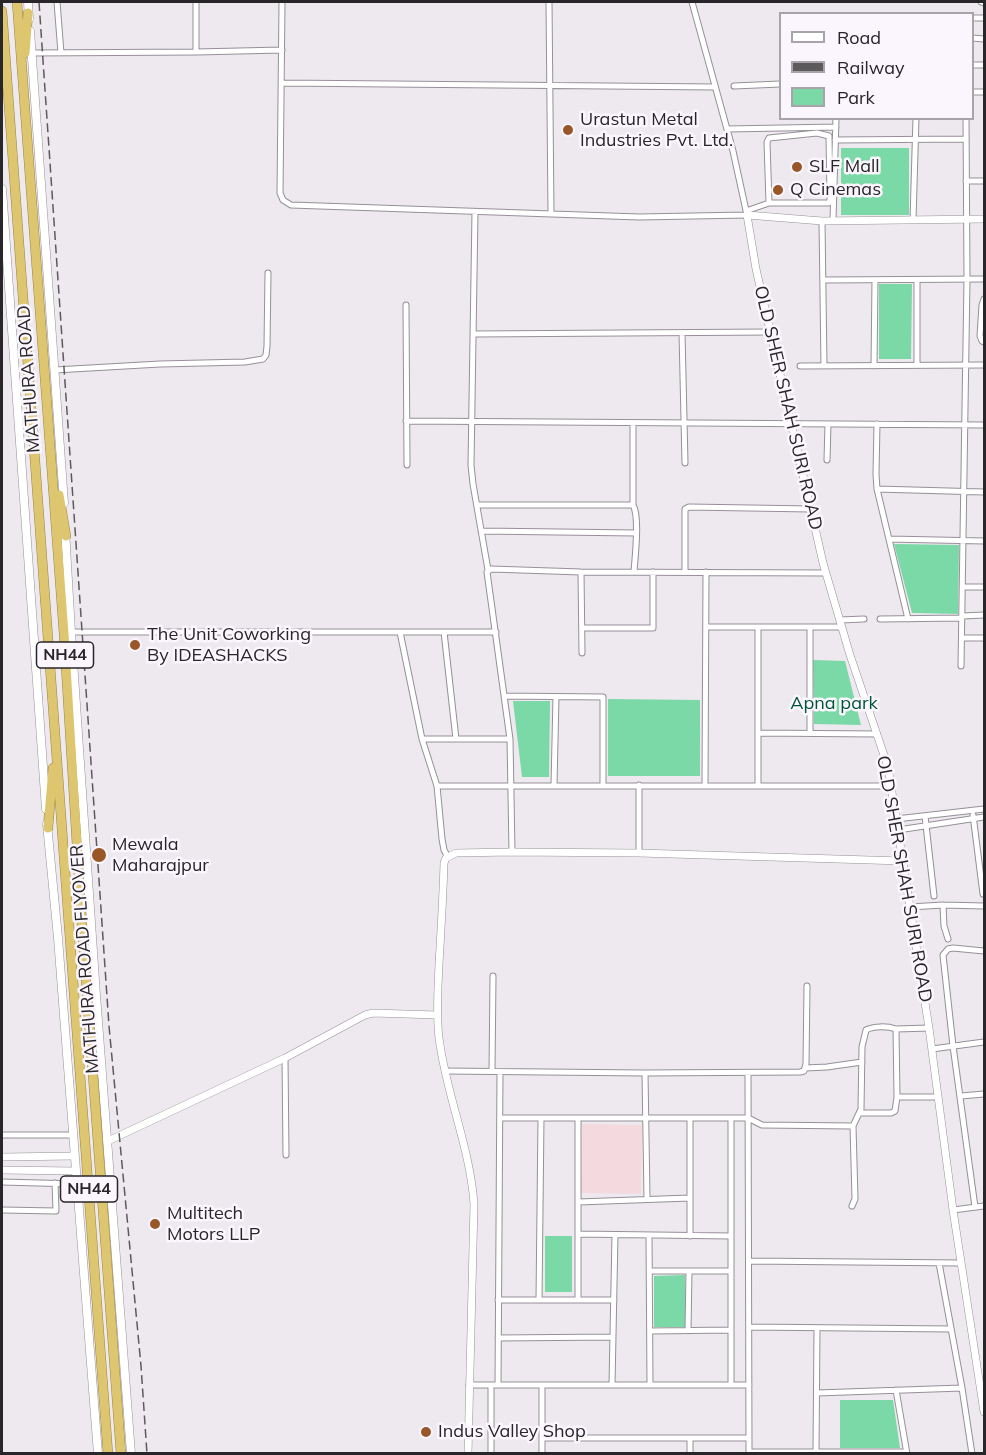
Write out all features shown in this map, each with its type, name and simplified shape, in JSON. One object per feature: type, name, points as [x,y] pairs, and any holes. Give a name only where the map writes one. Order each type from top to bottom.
[{"type":"highway","name":"MATHURA ROAD","points":[[17,2],[51,464]]},
{"type":"highway","name":"MATHURA ROAD","points":[[2,10],[56,747]]},
{"type":"highway","points":[[23,82],[28,13]]},
{"type":"highway","points":[[51,464],[57,483],[66,536]]},
{"type":"highway","name":"MATHURA ROAD FLYOVER","points":[[51,464],[121,1454]]},
{"type":"highway","points":[[48,828],[56,747]]},
{"type":"highway","name":"MATHURA ROAD FLYOVER","points":[[56,747],[108,1454]]},
{"type":"main road","points":[[28,2],[55,370],[71,632],[132,1454]]},
{"type":"main road","points":[[2,189],[48,828],[98,1454]]},
{"type":"main road","points":[[81,1243],[115,1241]]},
{"type":"street","points":[[57,2],[61,53]]},
{"type":"street","points":[[196,2],[196,52]]},
{"type":"street","points":[[282,2],[280,193],[285,202],[295,206],[639,217],[747,213],[822,221],[984,219]]},
{"type":"street","points":[[549,2],[551,213]]},
{"type":"street","points":[[692,2],[727,129],[747,213]]},
{"type":"street","points":[[32,53],[282,50]]},
{"type":"street","points":[[282,83],[715,87]]},
{"type":"street","points":[[734,86],[779,84]]},
{"type":"street","points":[[833,220],[836,120]]},
{"type":"street","points":[[913,220],[916,120]]},
{"type":"street","points":[[961,666],[967,279],[966,120]]},
{"type":"street","points":[[727,129],[836,127]]},
{"type":"street","points":[[747,213],[770,203],[829,203],[829,136],[817,133],[769,138],[767,142],[770,203]]},
{"type":"street","points":[[836,140],[965,139]]},
{"type":"street","points":[[966,181],[984,181]]},
{"type":"street","points":[[475,212],[471,465],[488,570],[510,739],[512,852]]},
{"type":"street","name":"OLD SHER SHAH SURI ROAD","points":[[747,213],[756,269],[826,573],[888,767],[929,1028],[953,1210],[984,1412]]},
{"type":"street","points":[[822,221],[824,366]]},
{"type":"street","points":[[55,370],[245,362],[263,359],[267,346],[268,273]]},
{"type":"street","points":[[824,280],[984,279]]},
{"type":"street","points":[[874,366],[876,280]]},
{"type":"street","points":[[917,280],[917,365]]},
{"type":"street","points":[[984,300],[980,336],[984,342]]},
{"type":"street","points":[[406,305],[406,465]]},
{"type":"street","points":[[474,333],[771,332]]},
{"type":"street","points":[[682,333],[685,463]]},
{"type":"street","points":[[800,366],[984,365]]},
{"type":"street","points":[[406,421],[984,425]]},
{"type":"street","points":[[633,423],[633,505],[636,509],[634,572]]},
{"type":"street","points":[[827,460],[828,424]]},
{"type":"street","points":[[877,424],[877,489],[908,619]]},
{"type":"street","points":[[877,489],[984,492]]},
{"type":"street","points":[[477,505],[633,505]]},
{"type":"street","points":[[685,572],[685,509],[689,507],[811,508]]},
{"type":"street","points":[[481,531],[636,533]]},
{"type":"street","points":[[889,539],[984,541]]},
{"type":"street","points":[[488,570],[826,573]]},
{"type":"street","points":[[581,572],[582,653]]},
{"type":"street","points":[[582,628],[653,628],[653,572]]},
{"type":"street","points":[[705,786],[706,572]]},
{"type":"street","points":[[963,587],[984,587]]},
{"type":"street","points":[[880,619],[984,615]]},
{"type":"street","points":[[706,627],[810,627],[864,619]]},
{"type":"street","points":[[758,627],[758,786]]},
{"type":"street","points":[[810,627],[810,734]]},
{"type":"street","points":[[71,632],[496,632]]},
{"type":"street","points":[[400,632],[422,739],[437,786],[442,839],[448,857]]},
{"type":"street","points":[[444,632],[456,739]]},
{"type":"street","points":[[962,638],[984,638]]},
{"type":"street","points":[[505,696],[603,698],[603,785]]},
{"type":"street","points":[[554,785],[556,697]]},
{"type":"street","points":[[758,733],[877,734]]},
{"type":"street","points":[[422,739],[510,739]]},
{"type":"street","points":[[437,786],[891,786]]},
{"type":"street","points":[[639,786],[639,853]]},
{"type":"street","points":[[896,819],[984,809]]},
{"type":"street","points":[[973,811],[983,894]]},
{"type":"street","points":[[925,816],[934,896]]},
{"type":"street","points":[[898,830],[984,817]]},
{"type":"street","points":[[468,1454],[474,1204],[470,1166],[445,1071],[437,1015],[446,858],[456,853],[512,852],[639,853],[903,861]]},
{"type":"street","points":[[943,905],[944,926],[948,939]]},
{"type":"street","points":[[910,907],[984,906]]},
{"type":"street","points":[[975,1207],[943,955],[948,949],[953,948],[984,951]]},
{"type":"street","points":[[492,1071],[493,976]]},
{"type":"street","points":[[805,1068],[807,986]]},
{"type":"street","points":[[108,1141],[285,1058],[365,1015],[373,1013],[437,1015]]},
{"type":"street","points":[[852,1206],[855,1199],[853,1126],[861,1109],[863,1042],[866,1030],[883,1027],[929,1028]]},
{"type":"street","points":[[860,1113],[895,1111],[897,1097],[896,1029]]},
{"type":"street","points":[[932,1049],[984,1042]]},
{"type":"street","points":[[285,1058],[286,1155]]},
{"type":"street","points":[[445,1071],[800,1072],[805,1068],[862,1062]]},
{"type":"street","points":[[491,1454],[498,1338],[500,1072]]},
{"type":"street","points":[[645,1073],[647,1200]]},
{"type":"street","points":[[748,1073],[749,1453],[907,1453],[896,1390]]},
{"type":"street","points":[[961,1096],[984,1094]]},
{"type":"street","points":[[897,1097],[938,1097]]},
{"type":"street","points":[[500,1118],[748,1118],[762,1125],[853,1126]]},
{"type":"street","points":[[539,1300],[541,1118]]},
{"type":"street","points":[[578,1118],[578,1300]]},
{"type":"street","points":[[690,1118],[690,1236]]},
{"type":"street","points":[[731,1118],[731,1384]]},
{"type":"street","points":[[2,1134],[73,1135]]},
{"type":"street","points":[[2,1157],[74,1156]]},
{"type":"street","points":[[2,1170],[75,1171]]},
{"type":"street","points":[[2,1182],[76,1184]]},
{"type":"street","points":[[2,1210],[56,1211],[55,1183]]},
{"type":"street","points":[[578,1202],[690,1198]]},
{"type":"street","points":[[953,1210],[984,1206]]},
{"type":"street","points":[[578,1234],[731,1236]]},
{"type":"street","points":[[612,1384],[615,1235]]},
{"type":"street","points":[[649,1235],[650,1384]]},
{"type":"street","points":[[749,1261],[961,1263]]},
{"type":"street","points":[[939,1263],[972,1454]]},
{"type":"street","points":[[650,1270],[731,1270]]},
{"type":"street","points":[[688,1331],[689,1270]]},
{"type":"street","points":[[498,1300],[614,1300]]},
{"type":"street","points":[[749,1328],[951,1329]]},
{"type":"street","points":[[816,1452],[817,1328]]},
{"type":"street","points":[[650,1331],[731,1330]]},
{"type":"street","points":[[498,1338],[613,1337]]},
{"type":"street","points":[[469,1384],[749,1384]]},
{"type":"street","points":[[542,1384],[542,1454]]},
{"type":"street","points":[[817,1393],[962,1388]]},
{"type":"street","points":[[542,1438],[749,1438]]},
{"type":"street","points":[[690,1438],[690,1454]]},
{"type":"shaded area","points":[[582,1124],[642,1125],[641,1194],[581,1193]]},
{"type":"green space","points":[[841,148],[909,148],[909,215],[841,215]]},
{"type":"green space","points":[[879,284],[912,284],[911,359],[879,359]]},
{"type":"green space","points":[[894,544],[959,545],[958,614],[912,613]]},
{"type":"green space","name":"Apna park","points":[[813,660],[845,661],[861,725],[814,724]]},
{"type":"green space","points":[[608,699],[700,700],[700,776],[608,776]]},
{"type":"green space","points":[[513,701],[550,701],[549,777],[522,777]]},
{"type":"green space","points":[[545,1236],[572,1236],[572,1292],[545,1292]]},
{"type":"green space","points":[[685,1275],[686,1327],[654,1327],[654,1276]]},
{"type":"green space","points":[[840,1400],[893,1400],[900,1448],[840,1448]]},
{"type":"railway","points":[[39,2],[109,1026],[141,1366],[147,1454]]},
{"type":"place","name":"Urastun Metal Industries Pvt. Ltd.","points":[[568,130]]},
{"type":"place","name":"SLF Mall","points":[[797,167]]},
{"type":"place","name":"Q Cinemas","points":[[778,190]]},
{"type":"place","name":"The Unit Coworking By IDEASHACKS","points":[[135,645]]},
{"type":"place","name":"Mewala Maharajpur","points":[[99,855]]},
{"type":"place","name":"Multitech Motors LLP","points":[[155,1224]]},
{"type":"place","name":"Indus Valley Shop","points":[[426,1432]]}]
